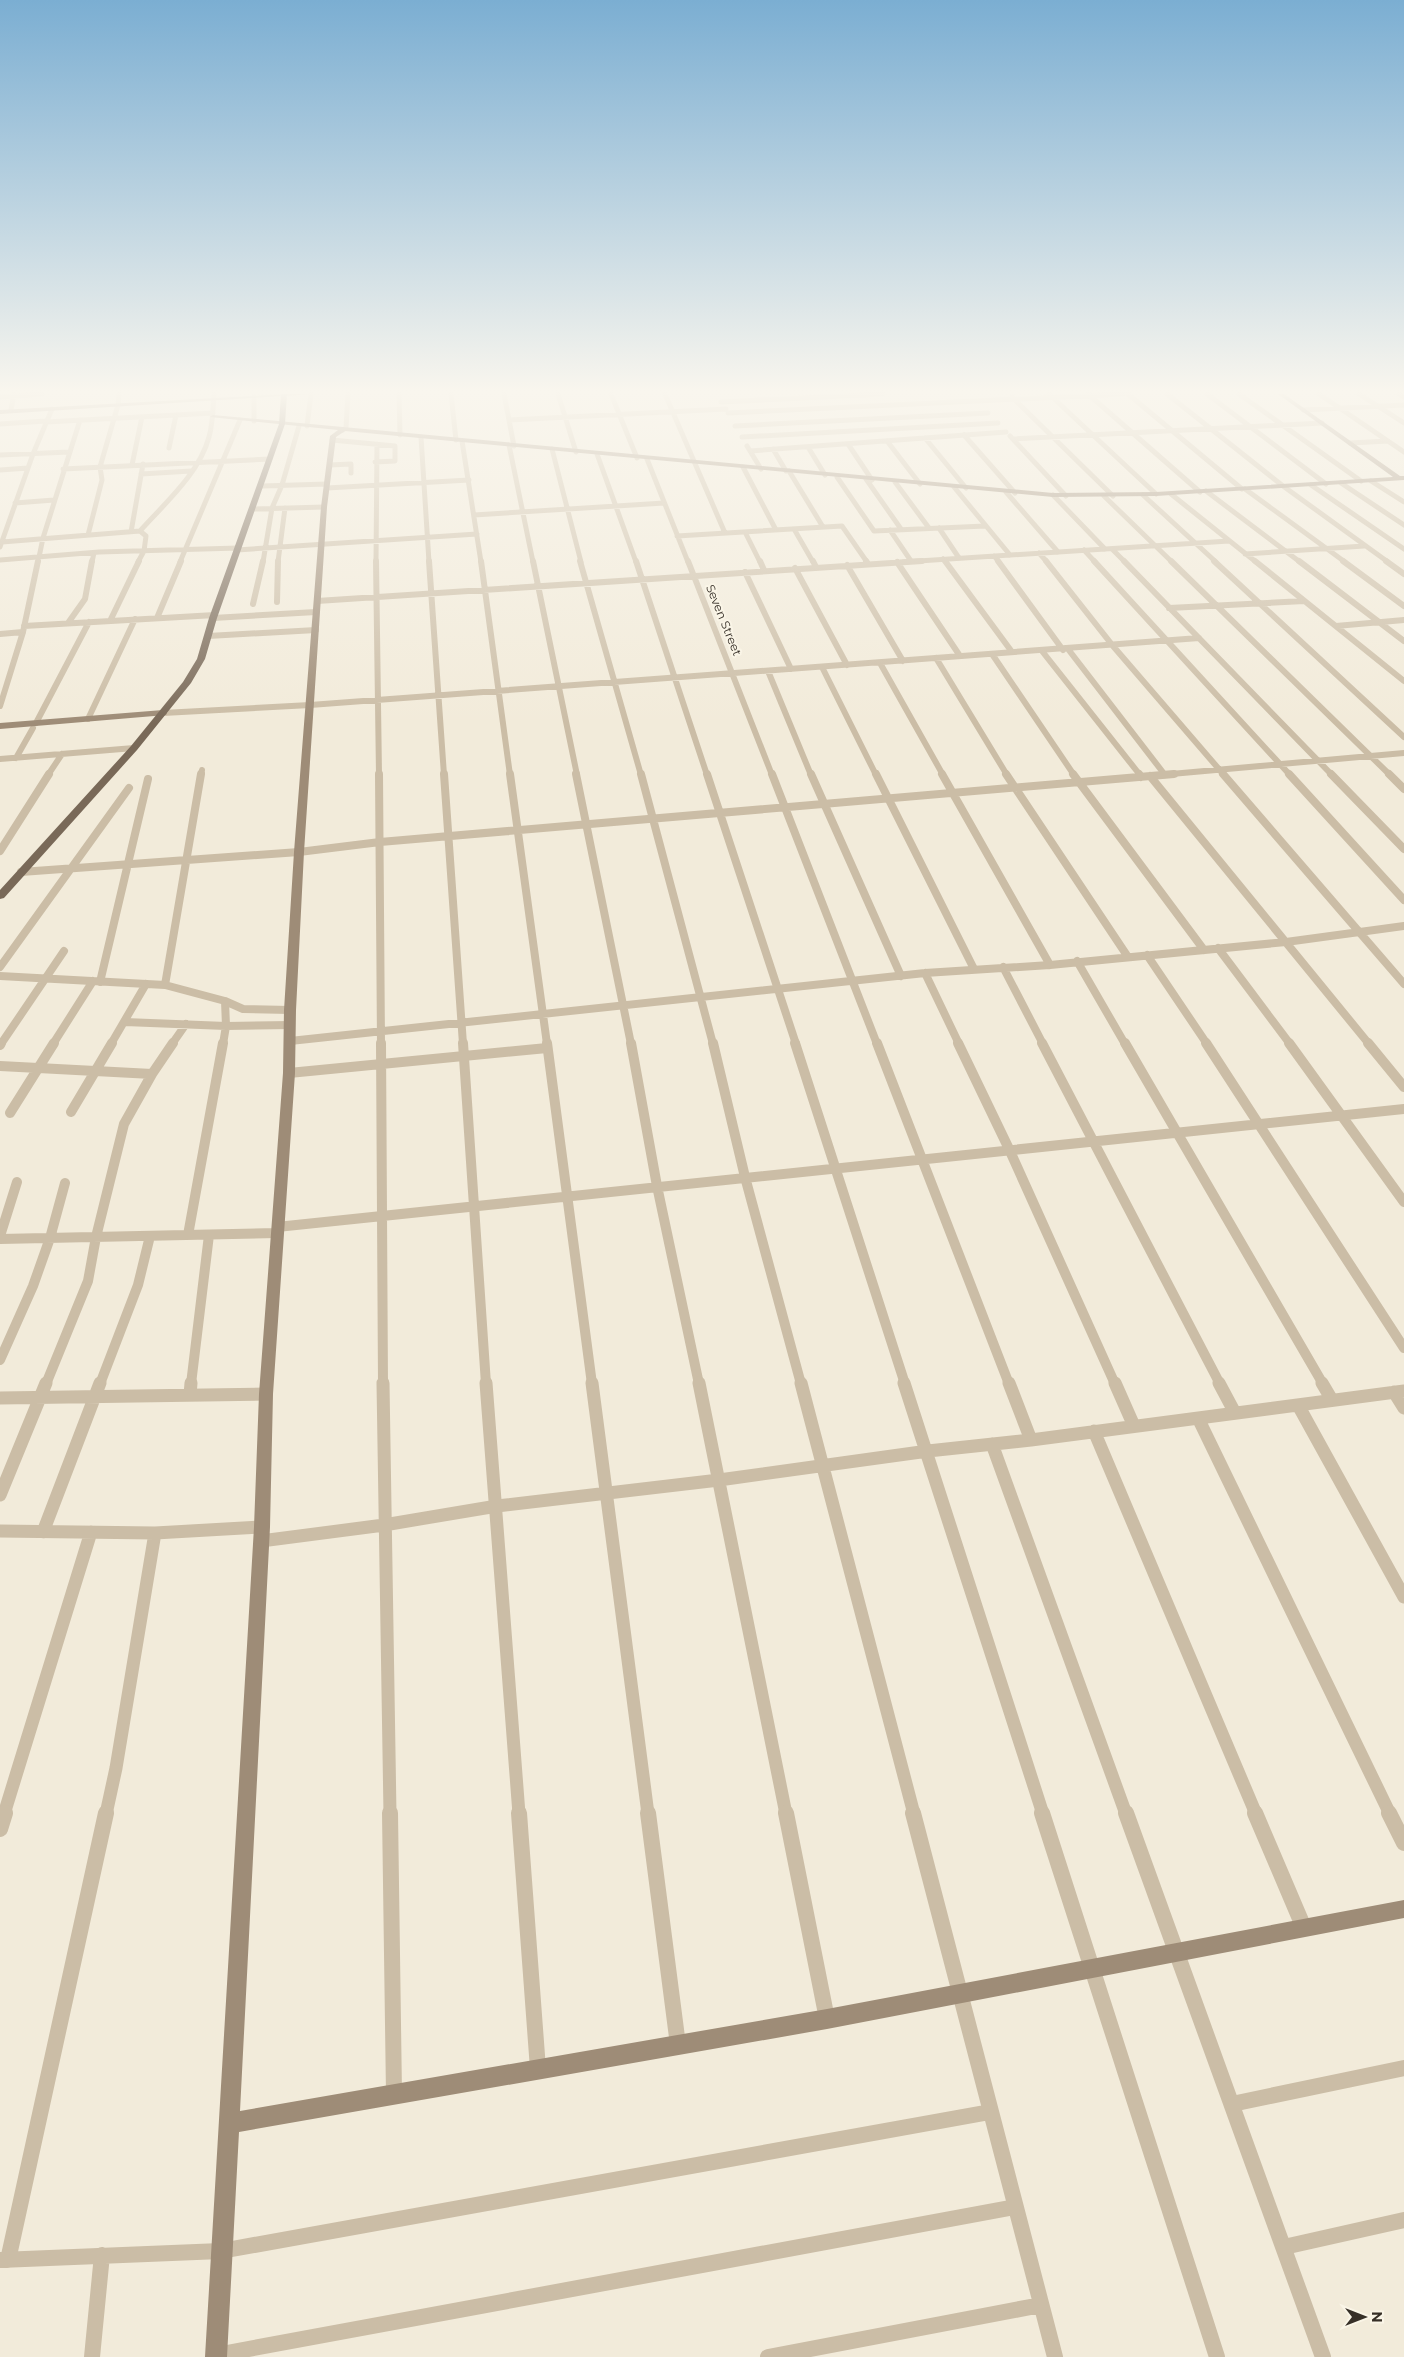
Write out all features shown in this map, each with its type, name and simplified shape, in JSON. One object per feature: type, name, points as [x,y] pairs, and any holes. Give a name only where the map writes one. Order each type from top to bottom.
[{"type":"main road","points":[[0,896],[134,748],[192,675],[201,659],[254,504]]},
{"type":"street","points":[[15,504],[1,544],[43,538],[140,531],[163,504]]},
{"type":"street","points":[[0,706],[24,629],[38,557],[53,504]]},
{"type":"street","points":[[88,535],[96,504]]},
{"type":"street","points":[[131,532],[136,504]]},
{"type":"street","points":[[157,618],[206,504]]},
{"type":"street","points":[[253,604],[274,504]]},
{"type":"street","points":[[324,504],[299,852],[290,1041],[266,1394],[261,1534],[216,2356],[1015,2207]]},
{"type":"street","points":[[376,504],[384,1525],[394,2094]]},
{"type":"street","points":[[424,504],[437,696],[450,836],[473,1206],[538,2069]]},
{"type":"street","points":[[472,504],[568,1196],[678,2045]]},
{"type":"street","points":[[521,504],[585,824],[624,1006],[657,1186],[719,1480],[827,2019]]},
{"type":"street","points":[[566,504],[702,997],[745,1177],[823,1466],[1055,2357]]},
{"type":"street","points":[[474,515],[648,504]]},
{"type":"street","name":"Seven Street","points":[[664,504],[733,674],[1031,1440]]},
{"type":"street","points":[[713,504],[725,533]]},
{"type":"street","points":[[763,504],[776,530]]},
{"type":"street","points":[[809,504],[823,527]]},
{"type":"street","points":[[855,504],[874,531],[985,526]]},
{"type":"street","points":[[884,504],[900,530]]},
{"type":"street","points":[[911,504],[929,528]]},
{"type":"street","points":[[968,504],[1010,555]]},
{"type":"street","points":[[1016,504],[1058,552]]},
{"type":"street","points":[[1062,504],[1199,638],[1404,849]]},
{"type":"street","points":[[1112,504],[1404,789]]},
{"type":"street","points":[[1153,504],[1404,737]]},
{"type":"street","points":[[1183,504],[1404,680]]},
{"type":"street","points":[[1221,504],[1404,641]]},
{"type":"street","points":[[1264,504],[1404,606]]},
{"type":"street","points":[[1307,504],[1404,574]]},
{"type":"street","points":[[1339,504],[1404,549]]},
{"type":"street","points":[[1373,504],[1404,525]]},
{"type":"street","points":[[616,506],[720,813],[834,1168],[928,1450],[1091,1968],[1217,2357]]},
{"type":"street","points":[[252,509],[324,507]]},
{"type":"street","points":[[277,602],[279,548],[285,508]]},
{"type":"street","points":[[677,536],[842,526],[868,564]]},
{"type":"street","points":[[0,528],[7,527]]},
{"type":"street","points":[[939,528],[960,558]]},
{"type":"street","points":[[794,529],[816,567]]},
{"type":"street","points":[[890,530],[911,561]]},
{"type":"street","points":[[110,620],[144,550],[146,536],[140,531]]},
{"type":"street","points":[[745,532],[764,570]]},
{"type":"street","points":[[68,623],[85,599],[103,534]]},
{"type":"street","points":[[0,560],[97,552],[279,548],[477,534]]},
{"type":"street","points":[[0,634],[68,623],[214,617],[317,607],[376,597],[764,570],[1229,541]]},
{"type":"street","points":[[1245,554],[1364,546]]},
{"type":"street","points":[[1084,550],[1404,900]]},
{"type":"street","points":[[1039,553],[1113,646],[1404,984]]},
{"type":"street","points":[[994,556],[1165,775]]},
{"type":"street","points":[[943,559],[1012,652]]},
{"type":"street","points":[[897,562],[960,656]]},
{"type":"street","points":[[847,565],[903,661]]},
{"type":"street","points":[[795,568],[847,665]]},
{"type":"street","points":[[745,572],[792,669]]},
{"type":"street","points":[[1169,608],[1304,601]]},
{"type":"street","points":[[88,719],[135,619]]},
{"type":"street","points":[[1336,626],[1404,620]]},
{"type":"street","points":[[16,758],[89,622]]},
{"type":"street","points":[[208,636],[316,630]]},
{"type":"street","points":[[0,726],[499,692],[1199,638]]},
{"type":"street","points":[[1042,651],[1286,942],[1404,1087]]},
{"type":"street","points":[[992,654],[1079,782],[1204,950]]},
{"type":"street","points":[[936,658],[1015,789],[1128,957]]},
{"type":"street","points":[[880,662],[1050,965]]},
{"type":"street","points":[[822,667],[974,969]]},
{"type":"street","points":[[768,671],[823,804],[901,976]]},
{"type":"street","points":[[0,731],[88,719],[161,715]]},
{"type":"street","points":[[0,767],[3,759],[134,748]]},
{"type":"street","points":[[21,872],[126,866],[299,852],[380,842],[1015,789],[1404,753]]},
{"type":"street","points":[[0,851],[62,754]]},
{"type":"street","points":[[165,985],[202,770]]},
{"type":"street","points":[[10,1113],[96,981],[148,779]]},
{"type":"street","points":[[0,967],[129,788]]},
{"type":"street","points":[[0,886],[9,886]]},
{"type":"street","points":[[290,1041],[925,973],[1050,965],[1286,942],[1358,930],[1404,926]]},
{"type":"street","points":[[1218,948],[1343,1116],[1404,1202]]},
{"type":"street","points":[[0,1045],[64,951]]},
{"type":"street","points":[[1147,955],[1260,1124],[1404,1348]]},
{"type":"street","points":[[1077,961],[1332,1400]]},
{"type":"street","points":[[1003,967],[1235,1413]]},
{"type":"street","points":[[925,973],[1009,1149],[1134,1426]]},
{"type":"street","points":[[0,976],[165,985],[225,1001],[243,1008],[290,1018]]},
{"type":"street","points":[[71,1112],[146,984]]},
{"type":"street","points":[[188,1235],[226,1026],[225,1001]]},
{"type":"street","points":[[125,1022],[226,1026],[290,1018]]},
{"type":"street","points":[[0,1495],[88,1281],[96,1237],[124,1124],[152,1074],[186,1024]]},
{"type":"street","points":[[288,1073],[547,1048]]},
{"type":"street","points":[[0,1066],[152,1074]]},
{"type":"street","points":[[17,1182],[0,1238],[209,1235],[277,1230],[381,1216],[657,1186],[1404,1109]]},
{"type":"street","points":[[0,1360],[33,1286],[50,1238],[65,1183]]},
{"type":"street","points":[[190,1395],[209,1235]]},
{"type":"street","points":[[43,1532],[138,1285],[150,1236]]},
{"type":"street","points":[[0,1533],[155,1532],[261,1534],[384,1525],[497,1506],[719,1480],[928,1450],[1031,1440],[1399,1391],[1404,1408]]},
{"type":"street","points":[[0,1398],[266,1394]]},
{"type":"street","points":[[1298,1405],[1404,1597]]},
{"type":"street","points":[[1198,1418],[1404,1843]]},
{"type":"street","points":[[1094,1432],[1304,1928]]},
{"type":"street","points":[[992,1444],[1324,2357]]},
{"type":"street","points":[[0,1829],[91,1532]]},
{"type":"street","points":[[155,1532],[116,1768],[4,2260],[221,2251],[990,2112]]},
{"type":"street","points":[[229,2123],[827,2019],[1404,1909]]},
{"type":"street","points":[[1232,2104],[1404,2068]]},
{"type":"street","points":[[1284,2247],[1404,2220]]},
{"type":"street","points":[[92,2357],[102,2255]]},
{"type":"street","points":[[768,2357],[1041,2305]]}]
